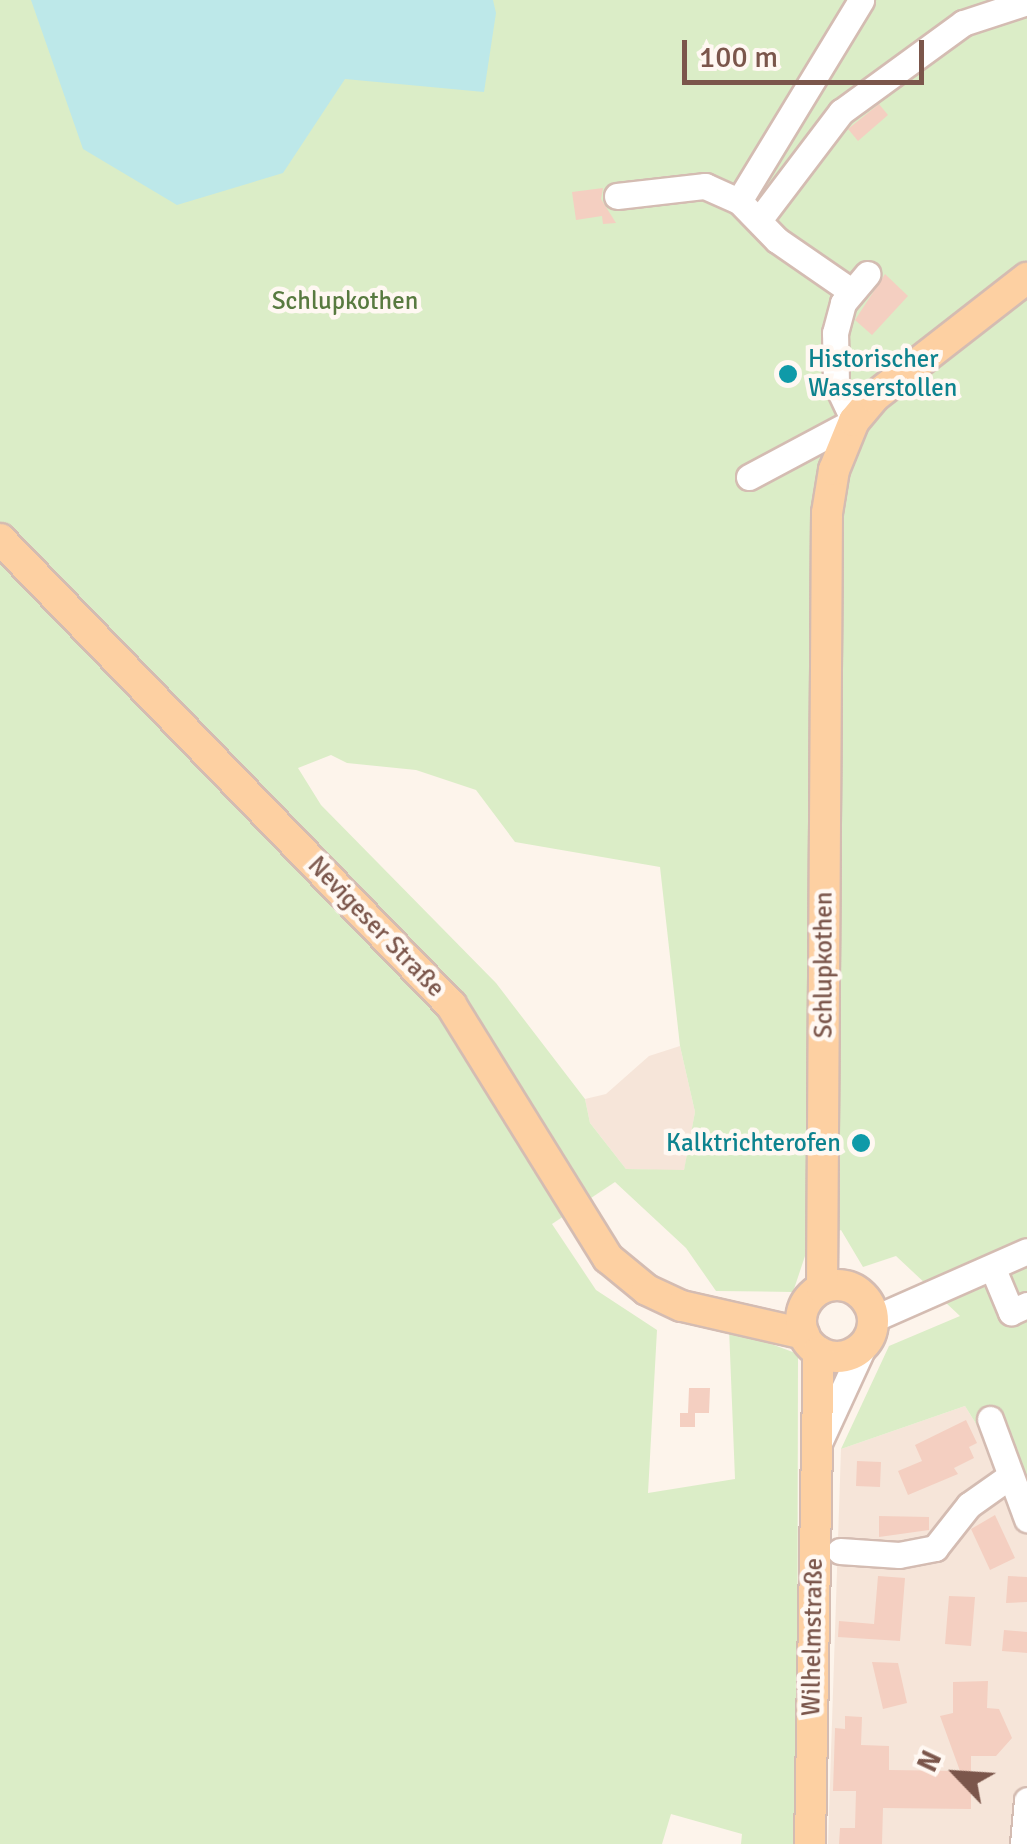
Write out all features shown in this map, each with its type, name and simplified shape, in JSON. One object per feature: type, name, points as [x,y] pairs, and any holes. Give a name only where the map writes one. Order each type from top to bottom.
[{"type":"main road","name":"Schlupkothen","points":[[830,1321],[824,1214],[826,513],[834,470],[854,421],[905,368],[1027,278]]},
{"type":"main road","name":"Nevigeser Straße","points":[[0,539],[451,1006],[608,1258],[647,1290],[743,1319],[830,1321]]},
{"type":"main road","name":"Wilhelmstraße","points":[[810,1844],[816,1440],[830,1321]]},
{"type":"street","points":[[739,201],[861,0]]},
{"type":"street","points":[[759,220],[841,112],[963,23],[1027,2]]},
{"type":"street","points":[[616,196],[705,186],[739,201],[802,256],[829,274],[859,282],[838,315],[834,368],[839,395],[854,421]]},
{"type":"street","name":"Schlupkothen","points":[[748,477],[854,421]]},
{"type":"street","points":[[816,1440],[830,1321],[917,1299],[1027,1251]]},
{"type":"street","points":[[992,1269],[1010,1312],[1027,1306]]},
{"type":"street","points":[[990,1419],[1027,1518]]},
{"type":"street","points":[[840,1550],[899,1555],[934,1548],[968,1505],[1010,1476]]},
{"type":"street","points":[[1022,1844],[1027,1800]]},
{"type":"shaded area","points":[[680,1046],[695,1112],[684,1171],[626,1169],[590,1123],[585,1099],[606,1094],[649,1056]]},
{"type":"shaded area","points":[[965,1406],[1027,1506],[1027,1844],[828,1844],[841,1449]]},
{"type":"green space","points":[[0,0],[1027,0],[1027,1506],[965,1406],[841,1449],[889,1346],[960,1316],[896,1256],[863,1267],[841,1230],[809,1244],[793,1292],[716,1291],[686,1248],[615,1182],[552,1224],[596,1290],[657,1330],[648,1493],[735,1479],[729,1328],[798,1354],[797,1844],[741,1844],[742,1834],[671,1814],[662,1844],[0,1844]],"holes":[[[331,755],[347,763],[416,770],[476,790],[515,842],[660,867],[680,1046],[695,1112],[684,1170],[626,1169],[590,1123],[585,1099],[496,983],[321,805],[298,768]]]},
{"type":"water","points":[[31,0],[493,0],[496,13],[484,92],[345,79],[283,173],[177,205],[83,149]]},
{"type":"building","points":[[879,104],[888,115],[858,141],[848,129]]},
{"type":"building","points":[[603,188],[601,199],[616,223],[603,224],[602,216],[576,220],[572,192]]},
{"type":"building","points":[[885,274],[908,296],[872,335],[855,320]]},
{"type":"building","points":[[689,1388],[710,1388],[709,1413],[695,1413],[695,1427],[680,1427],[680,1413],[688,1413]]},
{"type":"building","points":[[966,1420],[977,1443],[969,1447],[974,1458],[954,1468],[958,1474],[908,1495],[898,1471],[922,1461],[915,1445]]},
{"type":"building","points":[[857,1461],[881,1462],[880,1487],[856,1486]]},
{"type":"building","points":[[995,1515],[1015,1558],[990,1570],[971,1529]]},
{"type":"building","points":[[879,1516],[929,1517],[929,1530],[879,1537]]},
{"type":"building","points":[[878,1576],[905,1578],[900,1641],[838,1637],[839,1621],[874,1624]]},
{"type":"building","points":[[1008,1576],[1027,1577],[1027,1602],[1006,1603]]},
{"type":"building","points":[[949,1596],[975,1597],[971,1646],[945,1644]]},
{"type":"building","points":[[1004,1630],[1027,1632],[1027,1653],[1002,1651]]},
{"type":"building","points":[[872,1662],[898,1663],[907,1703],[883,1709]]},
{"type":"building","points":[[988,1681],[987,1708],[999,1709],[1012,1738],[996,1756],[971,1756],[971,1809],[883,1808],[882,1844],[839,1844],[840,1828],[855,1828],[856,1791],[833,1791],[835,1728],[845,1729],[845,1716],[862,1717],[861,1745],[889,1746],[889,1770],[960,1771],[940,1716],[953,1713],[953,1682]]},
{"type":"place","name":"Historischer Wasserstollen","points":[[788,374]]},
{"type":"place","name":"Kalktrichterofen","points":[[861,1143]]}]
